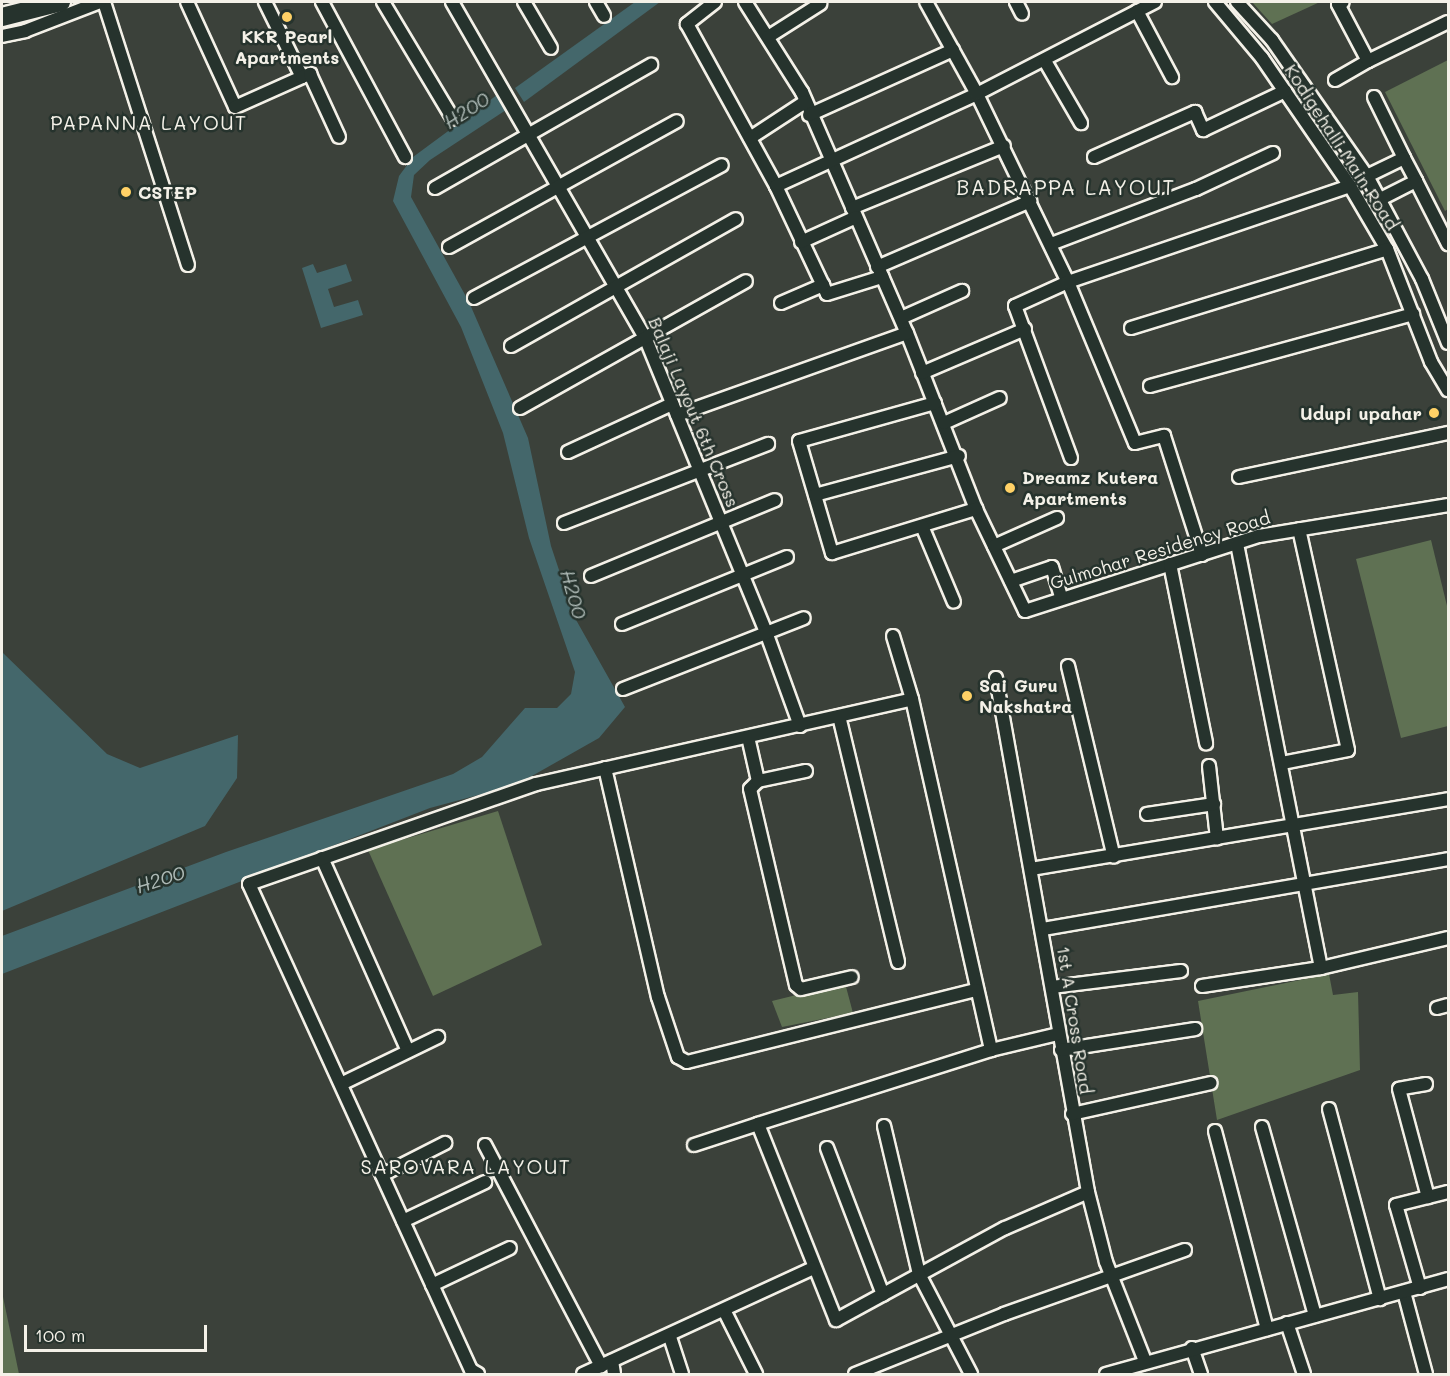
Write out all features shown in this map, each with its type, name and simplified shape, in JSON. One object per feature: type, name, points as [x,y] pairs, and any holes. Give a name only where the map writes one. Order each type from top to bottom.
[{"type":"highway","points":[[2,17],[61,2]]},
{"type":"street","points":[[2,36],[25,31],[102,2],[188,265]]},
{"type":"street","points":[[187,2],[235,107],[310,74],[339,137]]},
{"type":"street","points":[[265,2],[302,77]]},
{"type":"street","points":[[322,2],[405,158]]},
{"type":"street","points":[[383,2],[453,119]]},
{"type":"street","name":"Balaji Layout 6th Cross","points":[[452,2],[518,112],[645,337],[766,632],[800,726]]},
{"type":"street","points":[[524,2],[551,48]]},
{"type":"street","points":[[596,2],[604,16]]},
{"type":"street","points":[[715,2],[687,24],[776,186],[827,294],[880,272],[1030,201]]},
{"type":"street","points":[[745,2],[768,37],[807,108],[832,160],[959,456],[976,509],[1011,581],[1052,567],[1061,597]]},
{"type":"street","points":[[926,2],[1004,146],[1051,244],[1135,443],[1164,436],[1202,555]]},
{"type":"street","points":[[1016,2],[1022,14]]},
{"type":"street","points":[[776,186],[1045,61],[1155,2]]},
{"type":"street","name":"Kodigehalli Main Road","points":[[1215,2],[1276,78],[1350,186],[1387,249],[1431,362],[1449,390]]},
{"type":"street","name":"Kodigehalli Main Road","points":[[1237,2],[1292,68],[1367,176],[1422,279],[1449,343]]},
{"type":"street","points":[[1343,2],[1338,4],[1368,61]]},
{"type":"street","points":[[768,37],[820,4]]},
{"type":"street","points":[[1137,11],[1172,77]]},
{"type":"street","points":[[1335,80],[1368,61],[1449,22]]},
{"type":"street","points":[[750,138],[807,108],[953,50]]},
{"type":"street","points":[[1045,61],[1081,123]]},
{"type":"street","points":[[435,188],[531,136],[651,65]]},
{"type":"street","points":[[1276,78],[1292,68]]},
{"type":"street","points":[[1094,157],[1195,112],[1203,130],[1285,91]]},
{"type":"street","points":[[1374,97],[1449,244]]},
{"type":"street","points":[[449,247],[677,121]]},
{"type":"street","points":[[801,242],[854,212],[1004,146]]},
{"type":"street","points":[[1051,244],[1196,189],[1273,153]]},
{"type":"street","points":[[1367,176],[1404,158]]},
{"type":"street","points":[[474,298],[722,165]]},
{"type":"street","points":[[1381,199],[1416,181]]},
{"type":"street","points":[[1071,458],[1015,306],[1068,282],[1350,186]]},
{"type":"street","points":[[511,346],[736,219]]},
{"type":"street","points":[[1131,328],[1387,249]]},
{"type":"street","points":[[520,408],[746,281]]},
{"type":"street","points":[[781,303],[823,285]]},
{"type":"street","points":[[901,318],[962,291]]},
{"type":"street","points":[[1150,386],[1413,314]]},
{"type":"street","points":[[922,373],[1025,329]]},
{"type":"street","points":[[568,452],[675,409],[907,333]]},
{"type":"street","points":[[944,423],[1000,398]]},
{"type":"street","points":[[935,403],[799,441],[832,553],[976,509]]},
{"type":"street","points":[[1239,477],[1449,433]]},
{"type":"street","points":[[564,523],[768,444]]},
{"type":"street","points":[[815,495],[959,456]]},
{"type":"street","points":[[591,576],[776,500]]},
{"type":"street","name":"Gulmohar Residency Road","points":[[1011,581],[1025,611],[1061,597],[1237,543],[1299,530],[1449,505]]},
{"type":"street","points":[[994,546],[1057,518]]},
{"type":"street","points":[[922,526],[954,602]]},
{"type":"street","points":[[1282,764],[1348,750],[1299,530]]},
{"type":"street","points":[[1237,543],[1321,968]]},
{"type":"street","points":[[622,624],[787,557]]},
{"type":"street","points":[[1170,564],[1206,742]]},
{"type":"street","points":[[623,689],[804,618]]},
{"type":"street","points":[[893,636],[912,699],[991,1050]]},
{"type":"street","points":[[1068,666],[1113,857]]},
{"type":"street","name":"1st A Cross Road","points":[[996,678],[1043,929],[1058,1034],[1088,1192],[1110,1274],[1145,1361]]},
{"type":"street","points":[[478,1374],[471,1370],[249,884],[536,784],[912,699]]},
{"type":"street","points":[[839,716],[898,962]]},
{"type":"street","points":[[748,737],[758,781]]},
{"type":"street","points":[[1209,766],[1217,839]]},
{"type":"street","points":[[605,768],[658,997],[678,1057],[687,1062],[976,990]]},
{"type":"street","points":[[806,771],[758,781],[750,789],[796,985],[801,989],[852,977]]},
{"type":"street","points":[[1031,869],[1449,799]]},
{"type":"street","points":[[1147,814],[1214,804]]},
{"type":"street","points":[[322,858],[408,1051]]},
{"type":"street","points":[[1043,929],[1449,859]]},
{"type":"street","points":[[1202,986],[1321,968],[1449,938]]},
{"type":"street","points":[[1052,987],[1181,971]]},
{"type":"street","points":[[1061,1050],[1195,1029]]},
{"type":"street","points":[[694,1145],[991,1050],[1058,1034]]},
{"type":"street","points":[[341,1084],[438,1037]]},
{"type":"street","points":[[1072,1114],[1211,1083]]},
{"type":"street","points":[[1426,1084],[1399,1089],[1428,1197]]},
{"type":"street","points":[[1329,1109],[1380,1299]]},
{"type":"street","points":[[758,1125],[813,1268],[836,1320],[1005,1228],[1088,1192]]},
{"type":"street","points":[[884,1126],[919,1274],[971,1374]]},
{"type":"street","points":[[1262,1127],[1315,1316]]},
{"type":"street","points":[[1215,1131],[1267,1329]]},
{"type":"street","points":[[382,1175],[445,1143]]},
{"type":"street","points":[[485,1145],[606,1364],[614,1374]]},
{"type":"street","points":[[827,1148],[883,1295]]},
{"type":"street","points":[[403,1221],[485,1182]]},
{"type":"street","points":[[1420,1288],[1396,1205],[1449,1192]]},
{"type":"street","points":[[432,1286],[510,1248]]},
{"type":"street","points":[[855,1374],[1110,1274],[1185,1250]]},
{"type":"street","points":[[583,1374],[670,1337],[813,1268]]},
{"type":"street","points":[[1113,1373],[1145,1361],[1449,1279]]},
{"type":"street","points":[[1404,1292],[1426,1374]]},
{"type":"street","points":[[724,1310],[756,1374]]},
{"type":"street","points":[[1287,1323],[1304,1374]]},
{"type":"street","points":[[670,1337],[682,1374]]},
{"type":"street","points":[[1192,1348],[1201,1374]]},
{"type":"green space","points":[[1252,2],[1320,2],[1272,24]]},
{"type":"green space","points":[[1448,60],[1448,209],[1445,211],[1385,92]]},
{"type":"green space","points":[[1431,540],[1448,610],[1448,726],[1401,738],[1356,559]]},
{"type":"green space","points":[[498,811],[542,945],[433,996],[368,850]]},
{"type":"green space","points":[[1329,974],[1333,995],[1358,992],[1360,1070],[1217,1120],[1198,1001]]},
{"type":"green space","points":[[845,983],[853,1013],[782,1027],[772,1001]]},
{"type":"green space","points":[[2,1292],[19,1374],[2,1374]]},
{"type":"water","points":[[635,2],[660,2],[524,102],[515,88]]},
{"type":"water","name":"H200","points":[[497,95],[506,110],[430,160],[414,175],[411,197],[469,302],[528,438],[551,546],[575,618],[625,707],[599,738],[516,785],[430,808],[2,974],[2,936],[226,852],[453,774],[482,757],[525,708],[557,708],[571,694],[575,672],[529,538],[503,433],[461,327],[393,201],[399,176],[413,157]]},
{"type":"water","points":[[313,264],[317,273],[346,264],[352,281],[328,289],[334,307],[358,300],[363,315],[321,328],[302,268]]},
{"type":"water","points":[[2,652],[107,754],[140,768],[238,735],[237,778],[205,826],[2,911]]},
{"type":"place","name":"KKR Pearl Apartments","points":[[287,17]]},
{"type":"place","name":"CSTEP","points":[[126,192]]},
{"type":"place","name":"Udupi upahar","points":[[1434,413]]},
{"type":"place","name":"Dreamz Kutera Apartments","points":[[1010,488]]},
{"type":"place","name":"Sai Guru Nakshatra","points":[[967,696]]},
{"type":"district","name":"PAPANNA LAYOUT","points":[[149,122]]},
{"type":"district","name":"BADRAPPA LAYOUT","points":[[1066,187]]},
{"type":"district","name":"SAROVARA LAYOUT","points":[[466,1166]]}]
